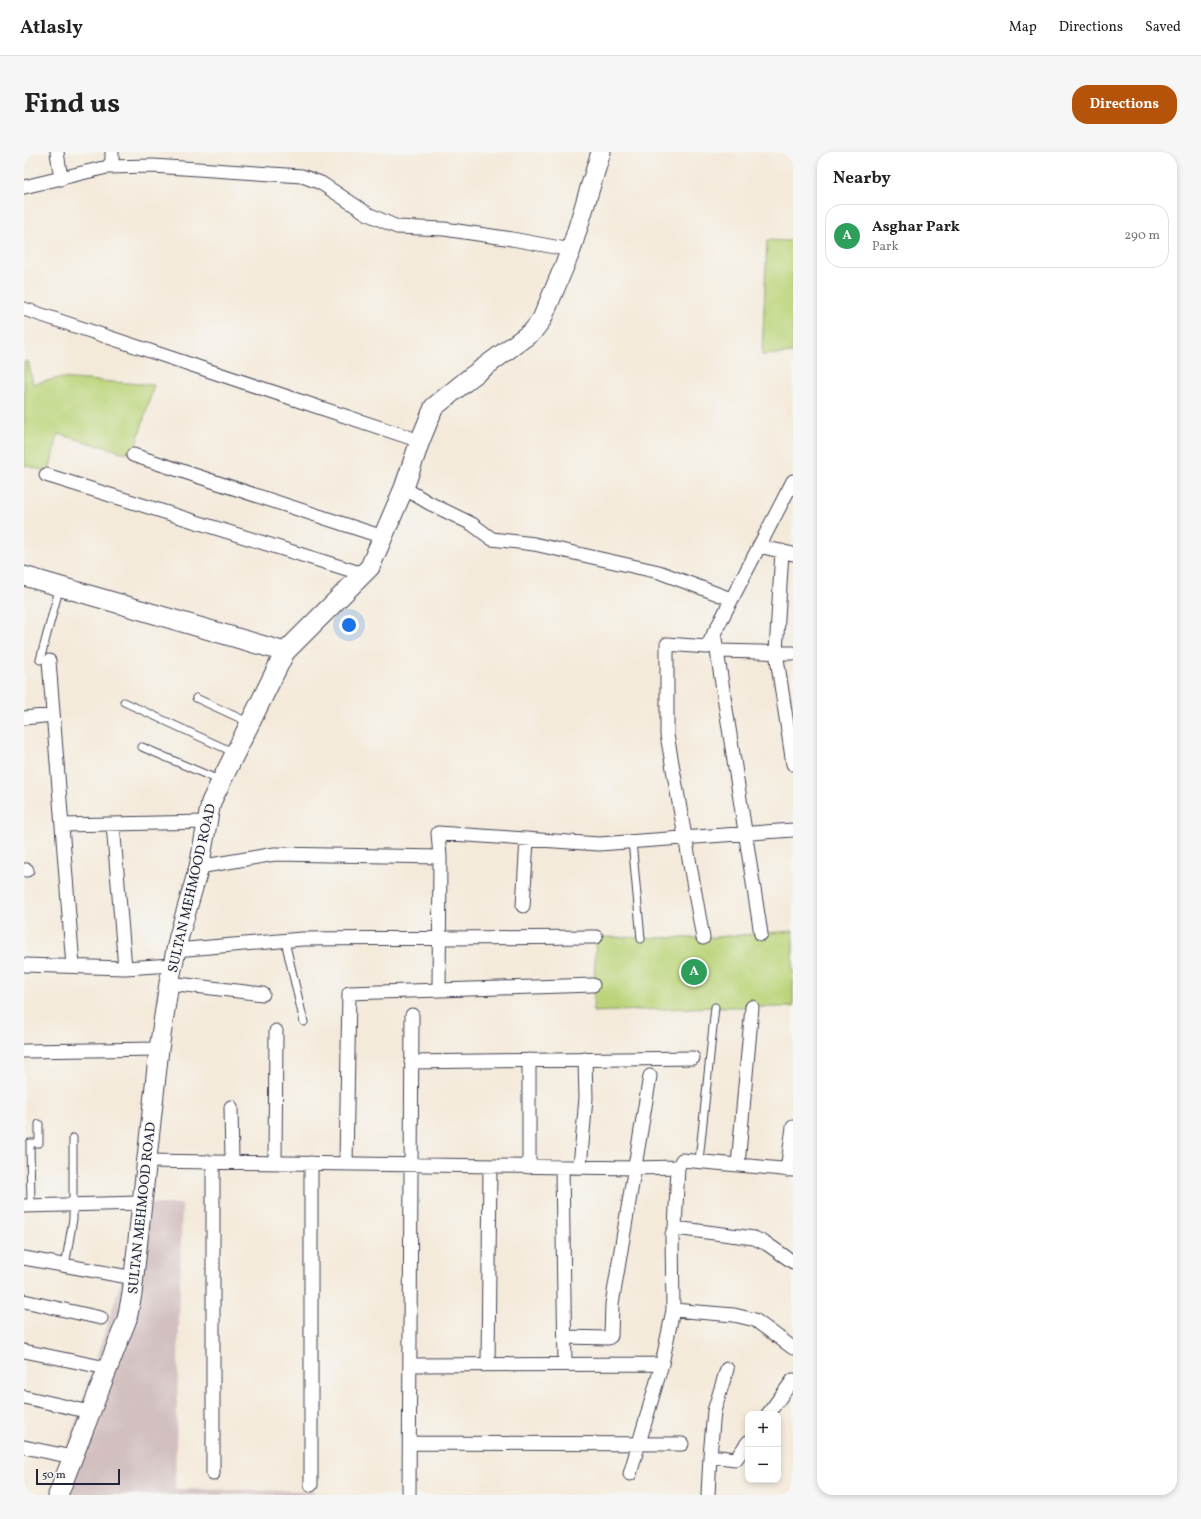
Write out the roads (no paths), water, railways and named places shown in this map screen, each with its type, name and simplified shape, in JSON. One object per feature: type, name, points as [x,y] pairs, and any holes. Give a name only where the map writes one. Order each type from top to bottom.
[{"type":"street","points":[[57,152],[61,179]]},
{"type":"street","points":[[107,167],[112,162],[112,152]]},
{"type":"street","name":"SULTAN MEHMOOD ROAD","points":[[58,1495],[127,1319],[134,1278],[159,1049],[179,936],[199,867],[211,802],[285,652],[370,567],[404,488],[420,441],[434,407],[532,331],[542,318],[571,250],[601,152]]},
{"type":"street","points":[[24,187],[107,167],[153,166],[302,176],[321,183],[368,214],[397,227],[444,229],[512,239],[571,250]]},
{"type":"street","points":[[24,309],[420,441]]},
{"type":"street","points":[[133,455],[383,537]]},
{"type":"street","points":[[46,475],[363,574]]},
{"type":"street","points":[[703,938],[667,736],[667,644],[707,647],[793,481]]},
{"type":"street","points":[[404,488],[429,503],[472,524],[492,539],[534,544],[659,572],[731,599]]},
{"type":"street","points":[[759,546],[788,552],[776,652],[793,764]]},
{"type":"street","points":[[24,576],[285,652]]},
{"type":"street","points":[[714,632],[761,934]]},
{"type":"street","points":[[718,652],[793,653]]},
{"type":"street","points":[[44,660],[53,715],[73,966]]},
{"type":"street","points":[[24,718],[53,715]]},
{"type":"street","points":[[62,825],[207,822]]},
{"type":"street","points":[[114,824],[125,968]]},
{"type":"street","points":[[440,990],[440,857],[438,833],[598,844],[793,830]]},
{"type":"street","points":[[523,906],[527,839]]},
{"type":"street","points":[[199,867],[275,854],[440,857]]},
{"type":"street","points":[[24,965],[125,968],[173,966],[285,941],[596,937]]},
{"type":"street","points":[[173,966],[263,994]]},
{"type":"street","points":[[346,1164],[349,993],[593,985]]},
{"type":"street","points":[[738,1165],[752,1007]]},
{"type":"street","points":[[409,1495],[412,1014]]},
{"type":"street","points":[[275,1162],[276,1032]]},
{"type":"street","points":[[24,1051],[159,1049]]},
{"type":"street","points":[[412,1062],[693,1058]]},
{"type":"street","points":[[580,1167],[586,1098],[585,1059]]},
{"type":"street","points":[[529,1060],[530,1166]]},
{"type":"street","points":[[565,1338],[608,1338],[611,1336],[612,1304],[650,1076]]},
{"type":"street","points":[[231,1107],[232,1162]]},
{"type":"street","points":[[630,1474],[662,1364],[673,1310],[672,1234],[675,1228],[678,1167],[682,1160],[790,1170],[793,1127]]},
{"type":"street","points":[[147,1161],[635,1168],[678,1167]]},
{"type":"street","points":[[213,1162],[213,1474]]},
{"type":"street","points":[[310,1485],[312,1163]]},
{"type":"street","points":[[488,1364],[490,1166]]},
{"type":"street","points":[[562,1167],[565,1364]]},
{"type":"street","points":[[28,1206],[141,1203]]},
{"type":"street","points":[[675,1228],[754,1238],[767,1244],[793,1262]]},
{"type":"street","points":[[24,1258],[134,1278]]},
{"type":"street","points":[[24,1301],[101,1318]]},
{"type":"street","points":[[673,1310],[734,1315],[756,1320],[793,1348]]},
{"type":"street","points":[[24,1351],[97,1366]]},
{"type":"street","points":[[410,1365],[662,1364]]},
{"type":"street","points":[[708,1495],[714,1411],[727,1369]]},
{"type":"street","points":[[770,1411],[793,1380]]},
{"type":"street","points":[[24,1397],[90,1412]]},
{"type":"street","points":[[410,1443],[682,1444]]},
{"type":"street","points":[[710,1456],[736,1459],[745,1446]]},
{"type":"street","points":[[24,1447],[72,1458]]},
{"type":"lane","points":[[44,660],[60,586]]},
{"type":"lane","points":[[196,698],[250,723]]},
{"type":"lane","points":[[124,702],[235,754]]},
{"type":"lane","points":[[142,747],[221,781]]},
{"type":"lane","points":[[632,841],[641,939]]},
{"type":"lane","points":[[285,941],[304,1022]]},
{"type":"lane","points":[[698,1161],[715,1007]]},
{"type":"lane","points":[[28,1206],[30,1143],[39,1143],[39,1124]]},
{"type":"lane","points":[[65,1266],[73,1219],[73,1138]]},
{"type":"place","name":"Asghar Park","points":[[694,972]]}]
